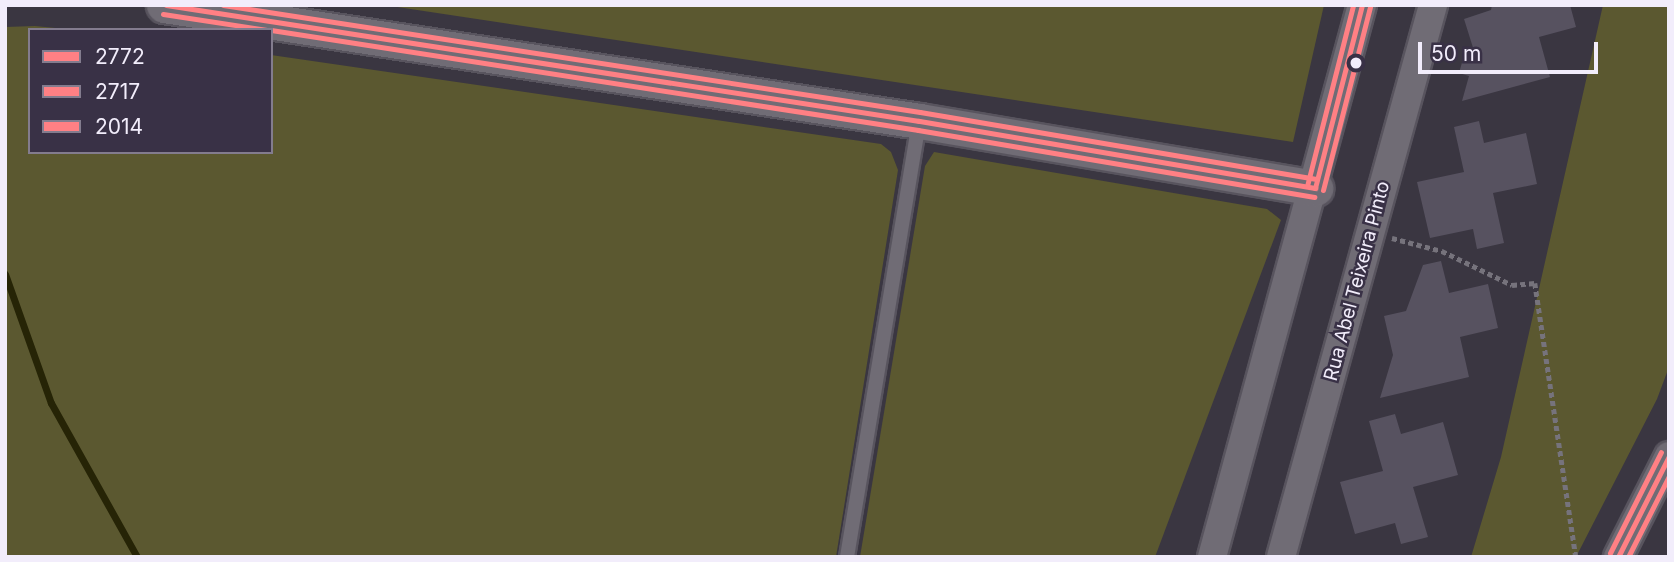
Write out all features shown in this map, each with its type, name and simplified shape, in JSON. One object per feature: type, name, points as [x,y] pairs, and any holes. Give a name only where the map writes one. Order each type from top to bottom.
[{"type":"street","points":[[164,5],[919,121],[1315,188]]},
{"type":"street","points":[[1212,557],[1315,188],[1362,5]]},
{"type":"street","name":"Rua Abel Teixeira Pinto","points":[[1281,557],[1433,5]]},
{"type":"street","points":[[1618,557],[1662,487],[1669,456]]},
{"type":"lane","points":[[847,557],[919,121]]},
{"type":"path","points":[[1370,233],[1442,251],[1512,285],[1535,283],[1576,557]]},
{"type":"shaded area","points":[[384,5],[1324,5],[1293,142]]},
{"type":"shaded area","points":[[1603,5],[1669,5],[1669,367],[1657,399],[1576,557],[1471,557],[1501,457]]},
{"type":"shaded area","points":[[5,27],[56,28],[28,28],[28,154],[273,154],[273,55],[881,144],[891,152],[898,170],[836,557],[5,557]]},
{"type":"shaded area","points":[[934,152],[1267,209],[1281,220],[1155,557],[860,557],[925,166]]},
{"type":"building","points":[[1492,5],[1570,5],[1576,27],[1539,37],[1550,77],[1462,101],[1469,76],[1459,73],[1465,52],[1475,54],[1464,19],[1491,10]]},
{"type":"building","points":[[1479,121],[1484,143],[1526,133],[1537,184],[1493,193],[1504,243],[1477,249],[1473,229],[1430,238],[1417,182],[1464,172],[1454,127]]},
{"type":"building","points":[[1441,261],[1449,293],[1488,284],[1498,328],[1460,337],[1469,377],[1380,398],[1393,355],[1384,316],[1406,311],[1423,265]]},
{"type":"building","points":[[1395,414],[1401,434],[1443,422],[1458,475],[1413,487],[1428,537],[1401,544],[1395,523],[1355,534],[1340,482],[1383,471],[1369,421]]},
{"type":"waterway","points":[[5,274],[51,403],[137,557]]},
{"type":"transit line","name":"2772","points":[[166,5],[919,121],[1315,188]]},
{"type":"transit line","name":"2014","points":[[223,5],[920,112],[1316,179]]},
{"type":"transit line","name":"2014","points":[[1307,186],[1353,5]]},
{"type":"transit line","name":"2772","points":[[1315,188],[1362,5]]},
{"type":"transit line","name":"2717","points":[[1323,190],[1370,7]]},
{"type":"transit line","name":"2717","points":[[163,14],[254,28]]},
{"type":"transit line","name":"2717","points":[[273,30],[918,130],[1314,197]]},
{"type":"transit line","name":"2014","points":[[1610,553],[1661,452]]},
{"type":"transit line","name":"2772","points":[[1618,557],[1669,456]]},
{"type":"transit line","name":"2717","points":[[1628,557],[1669,476]]}]
